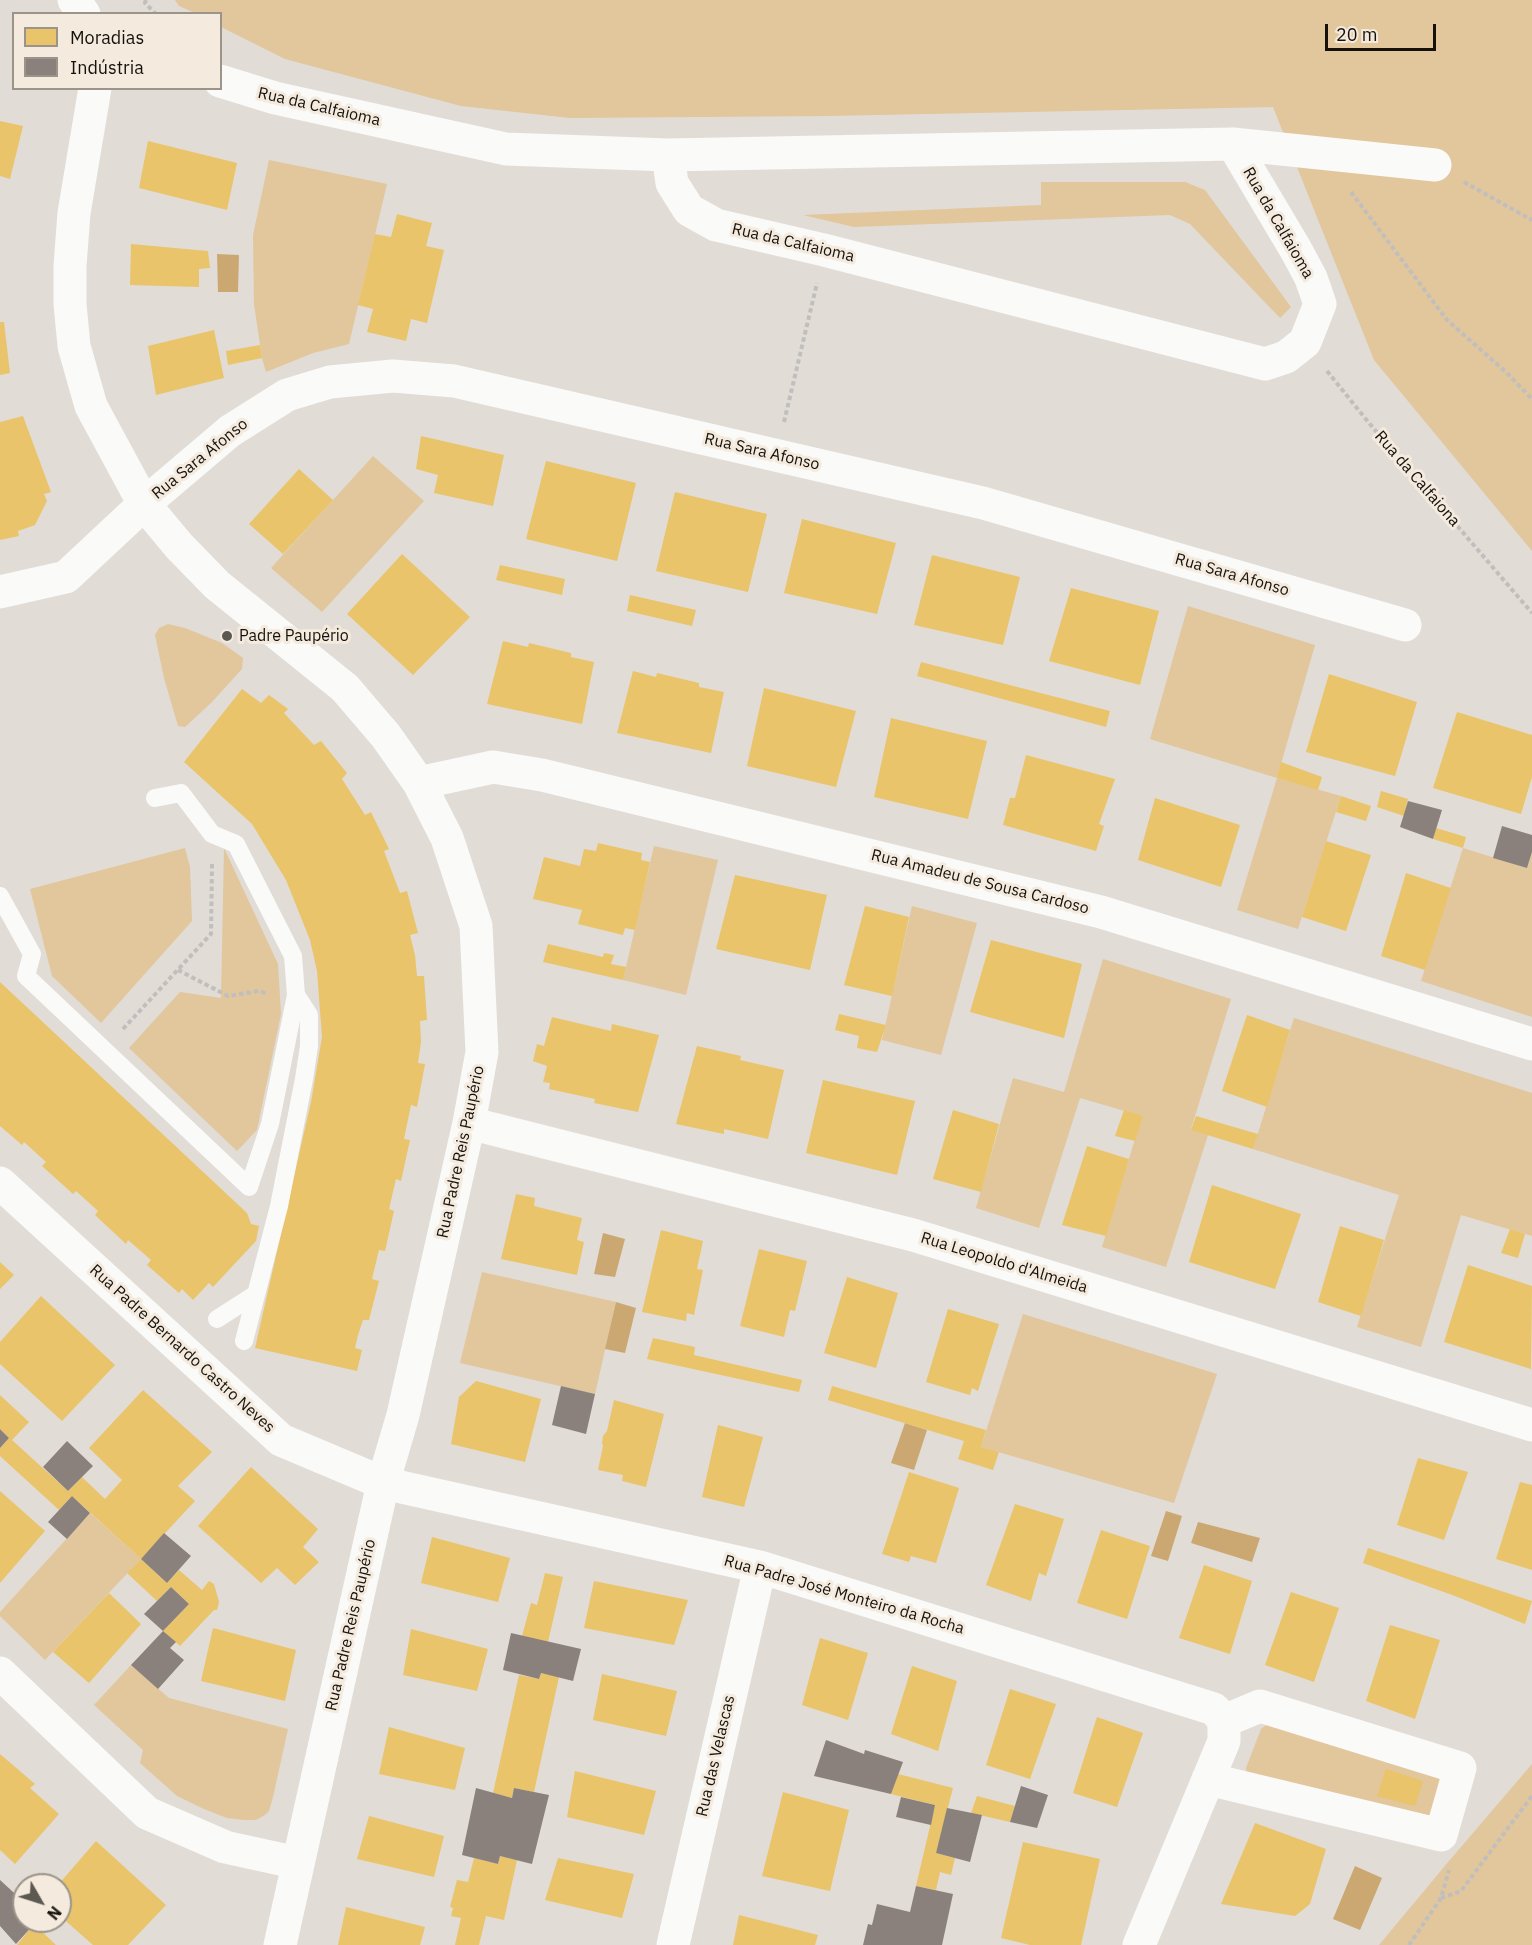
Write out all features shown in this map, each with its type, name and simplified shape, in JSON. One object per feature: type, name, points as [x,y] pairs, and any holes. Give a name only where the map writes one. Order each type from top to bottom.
[{"type":"street","name":"Rua da Calfaioma","points":[[222,82],[275,98],[506,149],[668,155],[1233,144],[1296,250],[1311,278],[1320,304],[1305,342],[1286,357],[1265,364],[847,256],[716,225],[689,210],[672,183],[668,155]]},
{"type":"street","name":"Rua Padre Reis Paupério","points":[[95,90],[73,224],[69,304],[74,346],[91,406],[144,504],[179,546],[217,585],[345,688],[386,736],[419,783],[447,838],[476,926],[482,1052],[469,1123],[403,1416],[383,1483],[280,1945]]},
{"type":"street","points":[[1233,144],[1435,165]]},
{"type":"street","name":"Rua Sara Afonso","points":[[0,592],[66,577],[144,504],[230,431],[287,395],[330,382],[393,376],[454,381],[983,503],[1405,625]]},
{"type":"street","name":"Rua Amadeu de Sousa Cardoso","points":[[419,783],[493,768],[542,776],[1101,912],[1532,1044]]},
{"type":"street","name":"Rua Leopoldo d'Almeida","points":[[469,1123],[913,1235],[1532,1425]]},
{"type":"street","name":"Rua Padre Bernardo Castro Neves","points":[[0,1183],[282,1440],[383,1483]]},
{"type":"street","name":"Rua Padre José Monteiro da Rocha","points":[[383,1483],[760,1567],[1214,1709],[1224,1721]]},
{"type":"street","name":"Rua das Velascas","points":[[673,1945],[760,1567]]},
{"type":"street","points":[[0,1673],[147,1813],[225,1847],[298,1863]]},
{"type":"street","points":[[1139,1945],[1208,1779],[1224,1741],[1224,1721],[1260,1706],[1460,1768],[1441,1835],[1208,1779]]},
{"type":"lane","points":[[0,896],[32,954],[26,976],[249,1187],[270,1124],[296,995],[293,956],[236,844],[212,834],[181,793],[155,798]]},
{"type":"lane","points":[[244,1341],[279,1206],[309,1046],[309,1015],[296,995]]},
{"type":"lane","points":[[217,1318],[256,1294]]},
{"type":"path","points":[[146,0],[145,3],[154,12]]},
{"type":"path","points":[[1337,155],[1350,191],[1447,320],[1506,372],[1532,399]]},
{"type":"path","points":[[1435,165],[1532,220]]},
{"type":"path","points":[[784,423],[818,277]]},
{"type":"path","name":"Rua da Calfaiona","points":[[1305,342],[1369,423],[1532,613]]},
{"type":"path","points":[[104,1050],[211,934],[212,834]]},
{"type":"path","points":[[178,970],[228,996],[259,991],[280,1001],[296,995]]},
{"type":"path","points":[[1441,1898],[1461,1891],[1532,1796]]},
{"type":"shaded area","points":[[175,0],[1532,0],[1532,551],[1374,360],[1273,107],[828,116],[570,118],[461,106],[285,59],[222,28],[222,12],[193,12],[179,6]]},
{"type":"shaded area","points":[[269,160],[387,184],[349,344],[313,353],[266,372],[254,304],[253,235]]},
{"type":"shaded area","points":[[1041,182],[1185,182],[1205,190],[1291,307],[1280,318],[1190,224],[1170,215],[854,227],[803,215],[1041,205]]},
{"type":"shaded area","points":[[217,254],[239,255],[238,292],[218,292]]},
{"type":"shaded area","points":[[373,456],[424,501],[322,612],[271,568]]},
{"type":"shaded area","points":[[1188,606],[1315,645],[1277,778],[1150,739]]},
{"type":"shaded area","points":[[168,624],[185,628],[222,643],[243,658],[242,669],[185,727],[178,726],[164,678],[155,635],[159,628]]},
{"type":"shaded area","points":[[1277,778],[1341,796],[1298,929],[1237,910]]},
{"type":"shaded area","points":[[654,846],[718,860],[686,995],[623,980]]},
{"type":"shaded area","points":[[185,848],[190,867],[192,921],[101,1023],[52,976],[30,889]]},
{"type":"shaded area","points":[[224,848],[278,964],[281,1014],[257,1130],[237,1151],[129,1048],[180,992],[221,998]]},
{"type":"shaded area","points":[[1463,848],[1527,868],[1532,852],[1532,1017],[1421,981]]},
{"type":"shaded area","points":[[912,906],[977,923],[941,1055],[882,1040]]},
{"type":"shaded area","points":[[1103,959],[1231,999],[1191,1129],[1208,1135],[1166,1267],[1102,1247],[1142,1116],[1080,1098],[1039,1228],[976,1208],[1013,1078],[1064,1092]]},
{"type":"shaded area","points":[[1294,1018],[1532,1093],[1532,1236],[1461,1215],[1421,1347],[1357,1327],[1399,1195],[1253,1149]]},
{"type":"shaded area","points":[[603,1233],[625,1239],[615,1277],[594,1274]]},
{"type":"shaded area","points":[[482,1272],[616,1302],[595,1394],[460,1363]]},
{"type":"shaded area","points":[[616,1302],[636,1308],[625,1353],[605,1349]]},
{"type":"shaded area","points":[[1023,1314],[1217,1374],[1174,1503],[981,1447]]},
{"type":"shaded area","points":[[905,1423],[927,1430],[914,1470],[891,1463]]},
{"type":"shaded area","points":[[1166,1511],[1182,1516],[1168,1561],[1151,1556]]},
{"type":"shaded area","points":[[90,1513],[141,1559],[45,1660],[0,1616],[0,1612]]},
{"type":"shaded area","points":[[1198,1522],[1260,1538],[1252,1562],[1191,1543]]},
{"type":"shaded area","points":[[131,1665],[169,1698],[288,1729],[273,1797],[269,1811],[265,1815],[256,1820],[244,1820],[227,1818],[204,1809],[177,1796],[140,1763],[143,1750],[94,1705]]},
{"type":"shaded area","points":[[1271,1721],[1450,1772],[1435,1828],[1247,1774],[1246,1768],[1261,1729]]},
{"type":"shaded area","points":[[1532,1764],[1532,1945],[1379,1945],[1449,1861]]},
{"type":"shaded area","points":[[1355,1866],[1382,1878],[1360,1930],[1333,1919]]},
{"type":"building: Moradias","points":[[0,121],[23,126],[10,179],[0,176]]},
{"type":"building: Moradias","points":[[148,141],[237,163],[227,210],[139,188]]},
{"type":"building: Moradias","points":[[397,214],[432,223],[426,246],[444,250],[427,323],[411,319],[406,341],[367,332],[373,309],[358,305],[375,234],[391,237]]},
{"type":"building: Moradias","points":[[131,244],[208,251],[210,268],[199,269],[199,287],[130,285]]},
{"type":"building: Moradias","points":[[0,322],[4,322],[10,373],[0,375]]},
{"type":"building: Moradias","points":[[214,330],[224,378],[156,395],[148,346]]},
{"type":"building: Moradias","points":[[260,345],[262,358],[228,365],[226,351]]},
{"type":"building: Moradias","points":[[23,416],[51,492],[44,494],[47,501],[35,525],[18,531],[19,536],[0,540],[0,422]]},
{"type":"building: Moradias","points":[[421,436],[504,455],[493,506],[434,493],[438,475],[416,469]]},
{"type":"building: Moradias","points":[[546,461],[636,483],[617,561],[526,539]]},
{"type":"building: Moradias","points":[[299,469],[333,500],[283,554],[249,524]]},
{"type":"building: Moradias","points":[[675,492],[767,514],[748,592],[656,571]]},
{"type":"building: Moradias","points":[[802,519],[896,543],[877,614],[784,593]]},
{"type":"building: Moradias","points":[[402,554],[470,617],[413,675],[347,614]]},
{"type":"building: Moradias","points":[[932,555],[1020,577],[1003,645],[914,625]]},
{"type":"building: Moradias","points":[[500,565],[565,579],[562,595],[496,580]]},
{"type":"building: Moradias","points":[[1071,588],[1159,611],[1140,685],[1049,661]]},
{"type":"building: Moradias","points":[[630,595],[696,610],[692,626],[627,611]]},
{"type":"building: Moradias","points":[[503,641],[528,647],[529,643],[571,653],[571,657],[594,662],[582,724],[487,704]]},
{"type":"building: Moradias","points":[[921,662],[1110,711],[1106,727],[917,676]]},
{"type":"building: Moradias","points":[[633,671],[656,677],[657,673],[699,683],[699,687],[724,692],[711,753],[617,733]]},
{"type":"building: Moradias","points":[[1329,674],[1417,702],[1395,776],[1306,752]]},
{"type":"building: Moradias","points":[[764,688],[856,711],[836,787],[747,766]]},
{"type":"building: Moradias","points":[[242,689],[261,703],[269,695],[288,709],[284,713],[314,745],[321,741],[347,773],[342,779],[365,815],[371,812],[389,849],[384,851],[400,893],[407,891],[418,933],[410,935],[417,976],[424,976],[427,1020],[420,1021],[421,1042],[418,1063],[425,1064],[417,1107],[411,1105],[404,1139],[410,1140],[401,1181],[396,1179],[389,1209],[394,1211],[385,1251],[379,1250],[372,1279],[379,1281],[369,1320],[363,1320],[355,1348],[362,1350],[357,1371],[255,1348],[311,1102],[322,1037],[317,971],[310,940],[286,880],[252,824],[184,762]]},
{"type":"building: Moradias","points":[[1457,712],[1532,735],[1532,777],[1521,814],[1433,788]]},
{"type":"building: Moradias","points":[[891,718],[987,741],[968,819],[874,797]]},
{"type":"building: Moradias","points":[[1026,755],[1115,779],[1099,824],[1104,826],[1096,851],[1003,825],[1010,798],[1015,798]]},
{"type":"building: Moradias","points":[[1281,762],[1322,777],[1318,790],[1277,778]]},
{"type":"building: Moradias","points":[[1381,791],[1408,799],[1404,816],[1377,807]]},
{"type":"building: Moradias","points":[[1341,796],[1371,806],[1366,821],[1336,812]]},
{"type":"building: Moradias","points":[[1155,798],[1240,825],[1221,887],[1138,860]]},
{"type":"building: Moradias","points":[[1436,828],[1466,837],[1463,848],[1433,839]]},
{"type":"building: Moradias","points":[[1326,841],[1371,855],[1346,931],[1302,917]]},
{"type":"building: Moradias","points":[[598,843],[642,853],[641,860],[650,862],[635,930],[625,928],[623,935],[578,924],[582,910],[533,899],[544,857],[580,866],[584,849],[596,851]]},
{"type":"building: Moradias","points":[[1406,873],[1451,888],[1425,970],[1381,956]]},
{"type":"building: Moradias","points":[[735,875],[827,895],[810,970],[716,949]]},
{"type":"building: Moradias","points":[[865,906],[909,917],[892,996],[844,985]]},
{"type":"building: Moradias","points":[[991,940],[1082,964],[1064,1038],[970,1012]]},
{"type":"building: Moradias","points":[[548,944],[603,957],[604,953],[614,955],[611,964],[626,967],[623,980],[543,962]]},
{"type":"building: Moradias","points":[[0,982],[247,1213],[251,1224],[259,1226],[256,1241],[213,1287],[209,1283],[193,1300],[182,1289],[179,1293],[147,1265],[151,1260],[128,1240],[126,1244],[95,1215],[98,1211],[76,1191],[73,1194],[42,1166],[46,1162],[24,1142],[22,1145],[0,1126]]},
{"type":"building: Moradias","points":[[839,1014],[886,1025],[877,1052],[857,1048],[859,1036],[835,1030]]},
{"type":"building: Moradias","points":[[1247,1015],[1290,1030],[1267,1107],[1222,1091]]},
{"type":"building: Moradias","points":[[552,1017],[611,1031],[612,1024],[659,1035],[638,1112],[594,1103],[595,1099],[549,1089],[550,1083],[543,1082],[547,1066],[533,1061],[537,1044],[544,1046]]},
{"type":"building: Moradias","points":[[697,1046],[741,1056],[740,1060],[784,1070],[768,1139],[724,1129],[724,1134],[676,1124]]},
{"type":"building: Moradias","points":[[823,1080],[915,1101],[897,1175],[806,1153]]},
{"type":"building: Moradias","points":[[953,1110],[999,1124],[981,1192],[933,1179]]},
{"type":"building: Moradias","points":[[1124,1110],[1143,1116],[1135,1141],[1115,1136]]},
{"type":"building: Moradias","points":[[1196,1116],[1258,1134],[1253,1149],[1191,1130]]},
{"type":"building: Moradias","points":[[1087,1146],[1129,1159],[1106,1236],[1062,1225]]},
{"type":"building: Moradias","points":[[1212,1185],[1301,1214],[1275,1289],[1189,1262]]},
{"type":"building: Moradias","points":[[516,1194],[535,1198],[534,1206],[582,1218],[577,1240],[584,1242],[577,1275],[501,1259]]},
{"type":"building: Moradias","points":[[1340,1226],[1384,1240],[1361,1316],[1318,1302]]},
{"type":"building: Moradias","points":[[1510,1229],[1525,1234],[1518,1258],[1501,1253]]},
{"type":"building: Moradias","points":[[661,1230],[703,1241],[697,1269],[703,1270],[694,1315],[687,1313],[686,1321],[642,1312]]},
{"type":"building: Moradias","points":[[759,1249],[807,1261],[795,1311],[790,1310],[784,1337],[740,1326]]},
{"type":"building: Moradias","points":[[0,1262],[14,1275],[0,1289]]},
{"type":"building: Moradias","points":[[1468,1265],[1532,1286],[1531,1369],[1444,1342]]},
{"type":"building: Moradias","points":[[847,1277],[898,1293],[876,1368],[824,1353]]},
{"type":"building: Moradias","points":[[41,1296],[115,1365],[62,1421],[0,1364],[0,1342]]},
{"type":"building: Moradias","points":[[948,1309],[999,1324],[978,1391],[972,1388],[970,1395],[926,1382]]},
{"type":"building: Moradias","points":[[653,1338],[695,1347],[694,1355],[802,1380],[799,1392],[647,1359]]},
{"type":"building: Moradias","points":[[476,1381],[541,1399],[525,1462],[451,1444],[459,1397]]},
{"type":"building: Moradias","points":[[832,1386],[986,1430],[981,1447],[999,1452],[993,1470],[958,1459],[964,1441],[828,1400]]},
{"type":"building: Moradias","points":[[143,1390],[212,1452],[178,1486],[195,1501],[141,1559],[72,1496],[59,1510],[0,1456],[0,1448],[9,1438],[0,1429],[0,1395],[29,1422],[12,1440],[68,1491],[82,1477],[105,1499],[122,1480],[89,1448]]},
{"type":"building: Moradias","points":[[614,1400],[664,1414],[646,1487],[622,1481],[623,1475],[598,1470],[603,1436],[607,1431]]},
{"type":"building: Moradias","points":[[718,1425],[763,1437],[744,1507],[702,1497]]},
{"type":"building: Moradias","points":[[1418,1458],[1468,1472],[1444,1540],[1397,1525]]},
{"type":"building: Moradias","points":[[251,1467],[318,1529],[303,1547],[319,1562],[295,1585],[277,1568],[261,1583],[198,1526]]},
{"type":"building: Moradias","points":[[909,1472],[959,1488],[936,1563],[911,1556],[909,1562],[882,1554]]},
{"type":"building: Moradias","points":[[1520,1482],[1532,1485],[1532,1570],[1496,1559]]},
{"type":"building: Moradias","points":[[0,1491],[45,1531],[0,1583]]},
{"type":"building: Moradias","points":[[1015,1504],[1064,1519],[1046,1576],[1039,1573],[1031,1601],[986,1585]]},
{"type":"building: Moradias","points":[[1101,1530],[1150,1546],[1127,1619],[1077,1603]]},
{"type":"building: Moradias","points":[[432,1537],[510,1558],[498,1602],[421,1583]]},
{"type":"building: Moradias","points":[[1368,1548],[1532,1601],[1525,1624],[1363,1563]]},
{"type":"building: Moradias","points":[[141,1559],[167,1583],[179,1570],[202,1590],[209,1581],[214,1584],[219,1602],[217,1610],[214,1610],[180,1646],[163,1631],[189,1604],[171,1587],[157,1601],[127,1573]]},
{"type":"building: Moradias","points":[[1204,1565],[1252,1581],[1230,1654],[1179,1638]]},
{"type":"building: Moradias","points":[[545,1573],[563,1577],[548,1642],[522,1636],[531,1603],[537,1605]]},
{"type":"building: Moradias","points":[[594,1581],[688,1600],[674,1645],[584,1628]]},
{"type":"building: Moradias","points":[[1291,1592],[1339,1608],[1314,1682],[1265,1665]]},
{"type":"building: Moradias","points":[[109,1593],[141,1624],[89,1683],[53,1652]]},
{"type":"building: Moradias","points":[[1390,1625],[1440,1640],[1415,1719],[1366,1701]]},
{"type":"building: Moradias","points":[[213,1628],[296,1650],[285,1701],[201,1681]]},
{"type":"building: Moradias","points":[[411,1629],[488,1649],[477,1691],[403,1675]]},
{"type":"building: Moradias","points":[[820,1638],[868,1653],[848,1720],[802,1705]]},
{"type":"building: Moradias","points":[[912,1666],[957,1681],[938,1751],[891,1734]]},
{"type":"building: Moradias","points":[[541,1673],[559,1677],[534,1792],[514,1788],[512,1798],[493,1793],[519,1675],[539,1679]]},
{"type":"building: Moradias","points":[[602,1674],[677,1691],[666,1736],[593,1720]]},
{"type":"building: Moradias","points":[[1010,1689],[1056,1704],[1030,1779],[986,1765]]},
{"type":"building: Moradias","points":[[1097,1717],[1143,1733],[1117,1807],[1073,1793]]},
{"type":"building: Moradias","points":[[389,1727],[465,1748],[455,1790],[379,1774]]},
{"type":"building: Moradias","points":[[0,1754],[35,1784],[30,1788],[59,1814],[15,1864],[0,1850]]},
{"type":"building: Moradias","points":[[1386,1769],[1423,1781],[1415,1806],[1377,1796]]},
{"type":"building: Moradias","points":[[575,1771],[656,1791],[644,1835],[567,1817]]},
{"type":"building: Moradias","points":[[898,1774],[953,1788],[936,1853],[955,1858],[951,1875],[940,1872],[936,1890],[916,1886],[935,1805],[891,1794]]},
{"type":"building: Moradias","points":[[783,1792],[849,1810],[830,1891],[762,1876]]},
{"type":"building: Moradias","points":[[977,1796],[1015,1806],[1010,1822],[971,1813]]},
{"type":"building: Moradias","points":[[369,1816],[444,1836],[434,1877],[357,1859]]},
{"type":"building: Moradias","points":[[1255,1823],[1326,1849],[1310,1904],[1295,1916],[1221,1904]]},
{"type":"building: Moradias","points":[[96,1841],[166,1905],[128,1945],[93,1945],[72,1927],[72,1873],[68,1873]]},
{"type":"building: Moradias","points":[[1023,1842],[1100,1859],[1081,1945],[1030,1945],[1001,1938]]},
{"type":"building: Moradias","points":[[500,1856],[517,1860],[504,1920],[486,1916],[479,1945],[455,1945],[461,1918],[451,1916],[453,1908],[450,1907],[457,1880],[468,1882],[474,1858],[498,1864]]},
{"type":"building: Moradias","points":[[558,1858],[634,1874],[622,1918],[545,1900]]},
{"type":"building: Moradias","points":[[346,1907],[425,1927],[420,1945],[338,1945]]},
{"type":"building: Moradias","points":[[739,1915],[818,1935],[815,1945],[733,1945]]},
{"type":"building: Moradias","points":[[27,1933],[43,1933],[56,1945],[17,1945]]},
{"type":"building: Indústria","points":[[1408,801],[1442,810],[1433,839],[1400,827]]},
{"type":"building: Indústria","points":[[1502,826],[1532,835],[1532,852],[1527,868],[1493,858]]},
{"type":"building: Indústria","points":[[561,1386],[595,1394],[586,1434],[552,1425]]},
{"type":"building: Indústria","points":[[0,1429],[9,1438],[0,1448]]},
{"type":"building: Indústria","points":[[67,1441],[93,1466],[68,1491],[43,1467]]},
{"type":"building: Indústria","points":[[72,1496],[90,1513],[67,1539],[48,1522]]},
{"type":"building: Indústria","points":[[164,1533],[191,1556],[167,1583],[141,1559]]},
{"type":"building: Indústria","points":[[171,1587],[189,1604],[163,1631],[144,1614]]},
{"type":"building: Indústria","points":[[163,1631],[176,1642],[170,1648],[184,1660],[158,1689],[131,1665]]},
{"type":"building: Indústria","points":[[511,1633],[581,1649],[573,1681],[541,1673],[539,1679],[503,1670]]},
{"type":"building: Indústria","points":[[826,1740],[864,1754],[865,1750],[903,1762],[891,1794],[814,1776]]},
{"type":"building: Indústria","points":[[1021,1786],[1048,1795],[1037,1828],[1010,1822]]},
{"type":"building: Indústria","points":[[476,1788],[512,1798],[514,1788],[549,1795],[532,1864],[500,1856],[498,1864],[462,1855]]},
{"type":"building: Indústria","points":[[901,1797],[935,1805],[931,1825],[896,1817]]},
{"type":"building: Indústria","points":[[947,1808],[982,1815],[970,1862],[936,1853]]},
{"type":"building: Indústria","points":[[0,1880],[12,1891],[12,1933],[26,1933],[16,1944],[0,1926]]},
{"type":"building: Indústria","points":[[916,1886],[953,1894],[942,1945],[863,1945],[868,1924],[872,1925],[877,1904],[910,1912]]},
{"type":"place","name":"Padre Paupério","points":[[227,636]]}]
